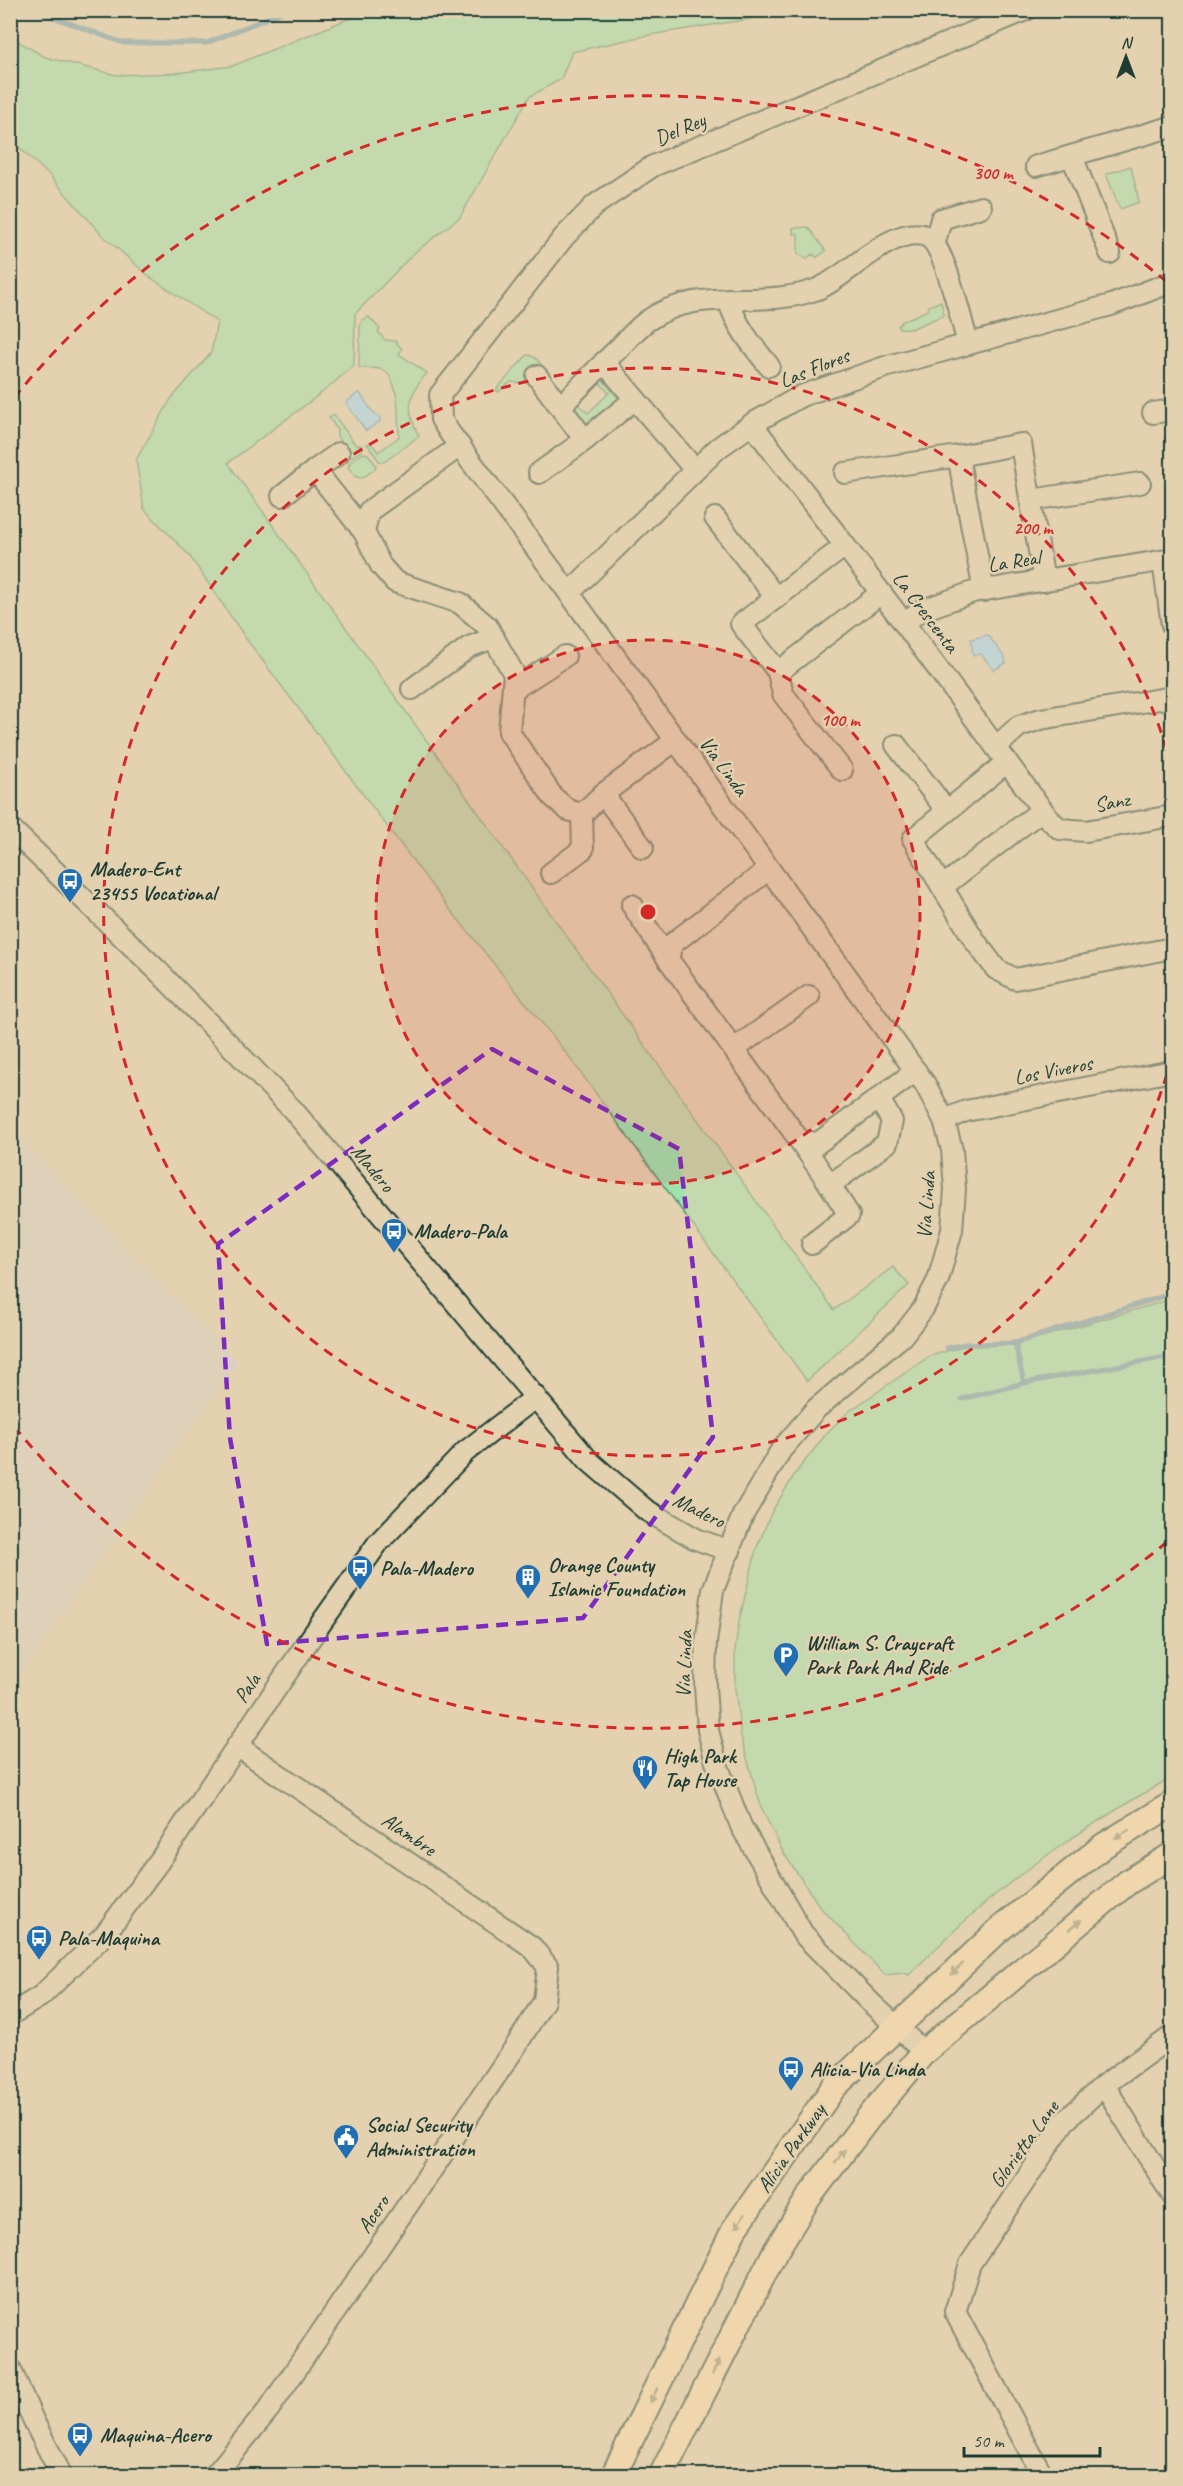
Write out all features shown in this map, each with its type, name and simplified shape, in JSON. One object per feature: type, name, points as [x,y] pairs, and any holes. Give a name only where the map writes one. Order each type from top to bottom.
[{"type":"main road","name":"Alicia Parkway","points":[[613,2475],[735,2228],[834,2087],[1000,1929],[1102,1846],[1173,1804]]},
{"type":"main road","name":"Alicia Parkway","points":[[661,2475],[775,2252],[809,2196],[870,2116],[924,2052],[1128,1882],[1173,1855]]},
{"type":"street","name":"Del Rey","points":[[440,406],[440,395],[564,237],[595,205],[653,166],[1026,10]]},
{"type":"street","points":[[1036,166],[1167,128],[1173,129]]},
{"type":"street","points":[[1072,156],[1110,253]]},
{"type":"street","points":[[935,242],[941,219],[981,207]]},
{"type":"street","points":[[560,407],[647,321],[658,315],[687,303],[814,291],[835,280],[878,247],[913,235],[925,236],[935,242],[942,256],[968,344]]},
{"type":"street","name":"Las Flores","points":[[569,593],[718,448],[801,396],[888,366],[1111,305],[1173,282]]},
{"type":"street","name":"Las Flores","points":[[728,299],[732,314],[743,333],[769,366]]},
{"type":"street","points":[[604,362],[695,470]]},
{"type":"street","points":[[537,376],[585,440]]},
{"type":"street","points":[[539,472],[585,440],[635,399]]},
{"type":"street","name":"Via Linda","points":[[440,406],[441,419],[460,446],[916,1071],[944,1120],[952,1150],[955,1189],[952,1230],[938,1280],[923,1309],[902,1336],[816,1409],[781,1450],[743,1515],[713,1590],[706,1643],[705,1686],[708,1730],[716,1762],[741,1826],[803,1934],[924,2052]]},
{"type":"street","points":[[1152,413],[1173,410]]},
{"type":"street","name":"La Crescenta","points":[[753,424],[1042,810],[1060,829]]},
{"type":"street","points":[[845,473],[1021,444],[1044,581]]},
{"type":"street","points":[[364,532],[369,512],[460,446]]},
{"type":"street","points":[[282,496],[339,453]]},
{"type":"street","points":[[958,456],[984,591]]},
{"type":"street","points":[[315,470],[364,532],[381,566],[395,582],[460,603],[487,626],[514,674],[514,689],[508,715],[509,732],[554,797],[568,810],[582,814]]},
{"type":"street","points":[[1030,500],[1140,483]]},
{"type":"street","points":[[715,518],[776,598]]},
{"type":"street","points":[[842,770],[783,694],[778,672],[741,624],[845,546]]},
{"type":"street","points":[[1168,560],[1173,625]]},
{"type":"street","name":"La Real","points":[[904,623],[920,611],[984,591],[1168,560]]},
{"type":"street","points":[[778,672],[881,593]]},
{"type":"street","points":[[412,689],[469,647],[493,638]]},
{"type":"street","points":[[514,689],[565,656]]},
{"type":"street","points":[[1173,697],[1041,719],[1019,726],[1002,755],[947,811],[913,839],[975,941],[996,969],[1015,979],[1173,948]]},
{"type":"street","points":[[551,873],[583,849],[582,814],[603,794],[676,740]]},
{"type":"street","points":[[896,745],[947,811]]},
{"type":"street","points":[[603,794],[643,848]]},
{"type":"street","points":[[942,887],[1042,810]]},
{"type":"street","name":"Sanz","points":[[1060,829],[1086,831],[1173,816]]},
{"type":"street","name":"Madero","points":[[10,828],[158,971],[293,1110],[589,1461],[646,1510],[696,1539],[730,1551]]},
{"type":"street","points":[[668,958],[672,944],[769,869]]},
{"type":"street","points":[[632,905],[800,1141],[849,1215],[812,1244]]},
{"type":"street","points":[[734,1049],[809,996]]},
{"type":"street","points":[[800,1141],[818,1143],[916,1071]]},
{"type":"street","name":"Los Viveros","points":[[944,1120],[966,1111],[1173,1071]]},
{"type":"street","points":[[830,1185],[887,1143],[892,1121],[879,1099]]},
{"type":"street","name":"Pala","points":[[10,2015],[41,1996],[105,1934],[160,1860],[378,1543],[435,1480],[465,1452],[536,1397]]},
{"type":"street","name":"Alambre","points":[[237,1746],[532,1947],[548,1967]]},
{"type":"street","name":"Acero","points":[[214,2475],[269,2409],[514,2049],[544,2001],[548,1967]]},
{"type":"street","name":"Glorietta Lane","points":[[1043,2475],[955,2312],[970,2264],[1064,2122],[1104,2085],[1173,2036]]},
{"type":"street","points":[[1104,2085],[1173,2195]]},
{"type":"street","points":[[10,2368],[34,2422],[63,2475]]},
{"type":"highlighted area","points":[[492,1049],[679,1149],[713,1437],[583,1618],[267,1644],[230,1438],[218,1244]]},
{"type":"shaded area","points":[[11,1129],[237,1362],[11,1688]]},
{"type":"green space","points":[[368,11],[765,11],[750,19],[649,35],[572,52],[561,79],[529,97],[460,217],[413,254],[355,314],[354,365],[328,388],[228,463],[834,1310],[893,1267],[909,1285],[807,1381],[567,1054],[444,902],[247,640],[189,555],[144,509],[136,460],[171,399],[211,353],[217,322],[151,278],[101,234],[49,175],[11,140],[11,37],[45,57],[116,75],[176,73],[232,66]]},
{"type":"green space","points":[[1131,166],[1139,202],[1120,209],[1106,174]]},
{"type":"green space","points":[[808,227],[826,251],[817,257],[812,254],[807,259],[798,254],[798,234],[793,234],[793,228]]},
{"type":"green space","points":[[941,301],[944,315],[911,329],[899,328],[898,326],[903,321],[928,310],[929,306]]},
{"type":"green space","points":[[369,317],[380,329],[378,332],[385,340],[395,341],[402,349],[399,354],[427,373],[416,388],[411,403],[410,411],[419,436],[384,462],[379,461],[367,444],[372,444],[378,452],[399,437],[397,400],[389,375],[380,369],[359,368],[360,327],[362,320]]},
{"type":"green space","points":[[527,355],[534,357],[543,367],[521,383],[511,382],[498,392],[496,390]]},
{"type":"green space","points":[[603,380],[619,399],[586,423],[576,410],[576,405],[578,404],[588,413],[609,393],[598,381]]},
{"type":"green space","points":[[334,415],[355,444],[362,446],[362,450],[352,457],[337,436],[337,429],[329,418]]},
{"type":"green space","points":[[363,453],[368,454],[376,465],[375,469],[362,478],[356,477],[348,467],[350,462]]},
{"type":"green space","points":[[1172,1299],[1172,1777],[1091,1826],[1013,1880],[958,1927],[909,1975],[904,1973],[885,1975],[820,1907],[783,1852],[761,1807],[741,1737],[735,1689],[735,1651],[739,1621],[756,1550],[772,1511],[795,1474],[826,1434],[848,1412],[930,1356],[964,1346],[1014,1345]]},
{"type":"water","points":[[359,392],[372,411],[380,417],[380,421],[366,431],[346,403]]},
{"type":"water","points":[[988,635],[1005,658],[1006,663],[994,670],[981,654],[973,655],[971,639]]},
{"type":"waterway","points":[[34,10],[123,43],[207,43],[287,10]]},
{"type":"waterway","points":[[1024,1383],[1015,1343],[1164,1296],[1172,1296]]},
{"type":"waterway","points":[[947,1348],[965,1344],[1015,1343]]},
{"type":"waterway","points":[[962,1399],[1024,1383],[1172,1356]]},
{"type":"place","name":"Madero-Ent 23455 Vocational","points":[[70,904]]},
{"type":"place","name":"Madero-Pala","points":[[394,1254]]},
{"type":"place","name":"Pala-Madero","points":[[360,1591]]},
{"type":"place","name":"Orange County Islamic Foundation","points":[[528,1600]]},
{"type":"place","name":"William S. Craycraft Park Park And Ride","points":[[786,1678]]},
{"type":"place","name":"High Park Tap House","points":[[645,1791]]},
{"type":"place","name":"Pala-Maquina","points":[[39,1961]]},
{"type":"place","name":"Alicia-Via Linda","points":[[791,2092]]},
{"type":"place","name":"Social Security Administration","points":[[346,2160]]},
{"type":"place","name":"Maquina-Acero","points":[[80,2458]]}]
